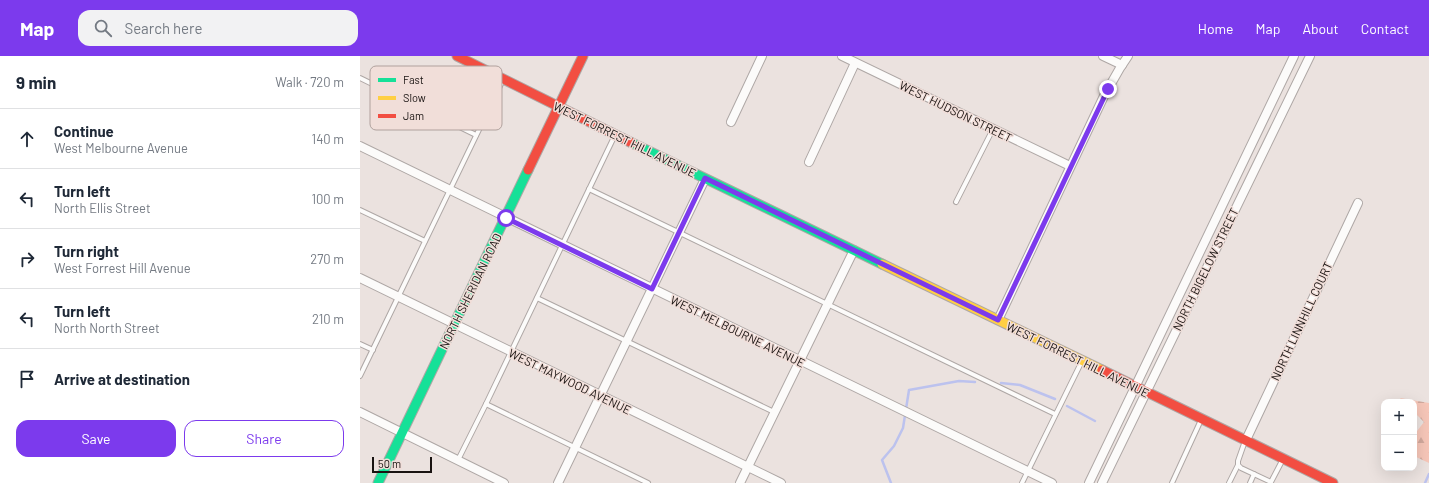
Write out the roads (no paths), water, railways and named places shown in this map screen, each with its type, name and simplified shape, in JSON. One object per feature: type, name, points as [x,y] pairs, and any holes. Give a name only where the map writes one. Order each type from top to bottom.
[{"type":"main road","name":"WEST FORREST HILL AVENUE","points":[[457,56],[477,66]]},
{"type":"main road","name":"NORTH SHERIDAN ROAD","points":[[378,483],[506,218],[582,56]]},
{"type":"main road","name":"WEST FORREST HILL AVENUE","points":[[503,79],[615,135],[1146,391],[1333,483]]},
{"type":"street","points":[[731,122],[762,56]]},
{"type":"street","name":"WEST HUDSON STREET","points":[[842,56],[1070,166]]},
{"type":"street","points":[[1103,56],[1122,65]]},
{"type":"street","points":[[998,320],[1070,166],[1111,83],[1128,56]]},
{"type":"street","name":"NORTH BIGELOW STREET","points":[[1090,483],[1135,386],[1294,56]]},
{"type":"street","name":"NORTH BIGELOW STREET","points":[[1102,483],[1310,56]]},
{"type":"street","points":[[809,162],[855,63]]},
{"type":"street","name":"WEST MELBOURNE AVENUE","points":[[360,146],[1052,483]]},
{"type":"street","points":[[558,483],[705,178]]},
{"type":"street","name":"NORTH LINNHILL COURT","points":[[1246,440],[1358,203]]},
{"type":"street","points":[[740,483],[854,250]]},
{"type":"street","name":"WEST MAYWOOD AVENUE","points":[[360,278],[781,483]]},
{"type":"street","points":[[360,412],[504,483]]},
{"type":"lane","points":[[360,78],[370,83]]},
{"type":"lane","points":[[956,202],[994,129]]},
{"type":"lane","points":[[466,130],[476,135]]},
{"type":"lane","points":[[360,376],[478,130]]},
{"type":"lane","points":[[457,460],[486,404],[615,135]]},
{"type":"lane","points":[[589,189],[679,234],[1055,414]]},
{"type":"lane","points":[[360,210],[425,241]]},
{"type":"lane","points":[[1218,214],[1230,220]]},
{"type":"lane","points":[[537,298],[775,412]]},
{"type":"lane","points":[[360,344],[373,350]]},
{"type":"lane","points":[[1022,483],[1082,360]]},
{"type":"lane","points":[[486,404],[648,483]]},
{"type":"lane","points":[[1172,483],[1202,419]]},
{"type":"lane","points":[[1229,483],[1238,465],[1238,461],[1246,440]]},
{"type":"lane","points":[[1109,441],[1120,446]]},
{"type":"lane","points":[[1238,465],[1271,483],[1283,458]]},
{"type":"lane","points":[[1250,483],[1254,474]]},
{"type":"waterway","points":[[891,483],[882,460],[894,446],[903,428],[909,390],[959,381],[975,382]]},
{"type":"waterway","points":[[1001,383],[1020,385],[1055,399]]},
{"type":"waterway","points":[[1067,406],[1095,421]]},
{"type":"waterway","points":[[1425,483],[1429,474]]}]
